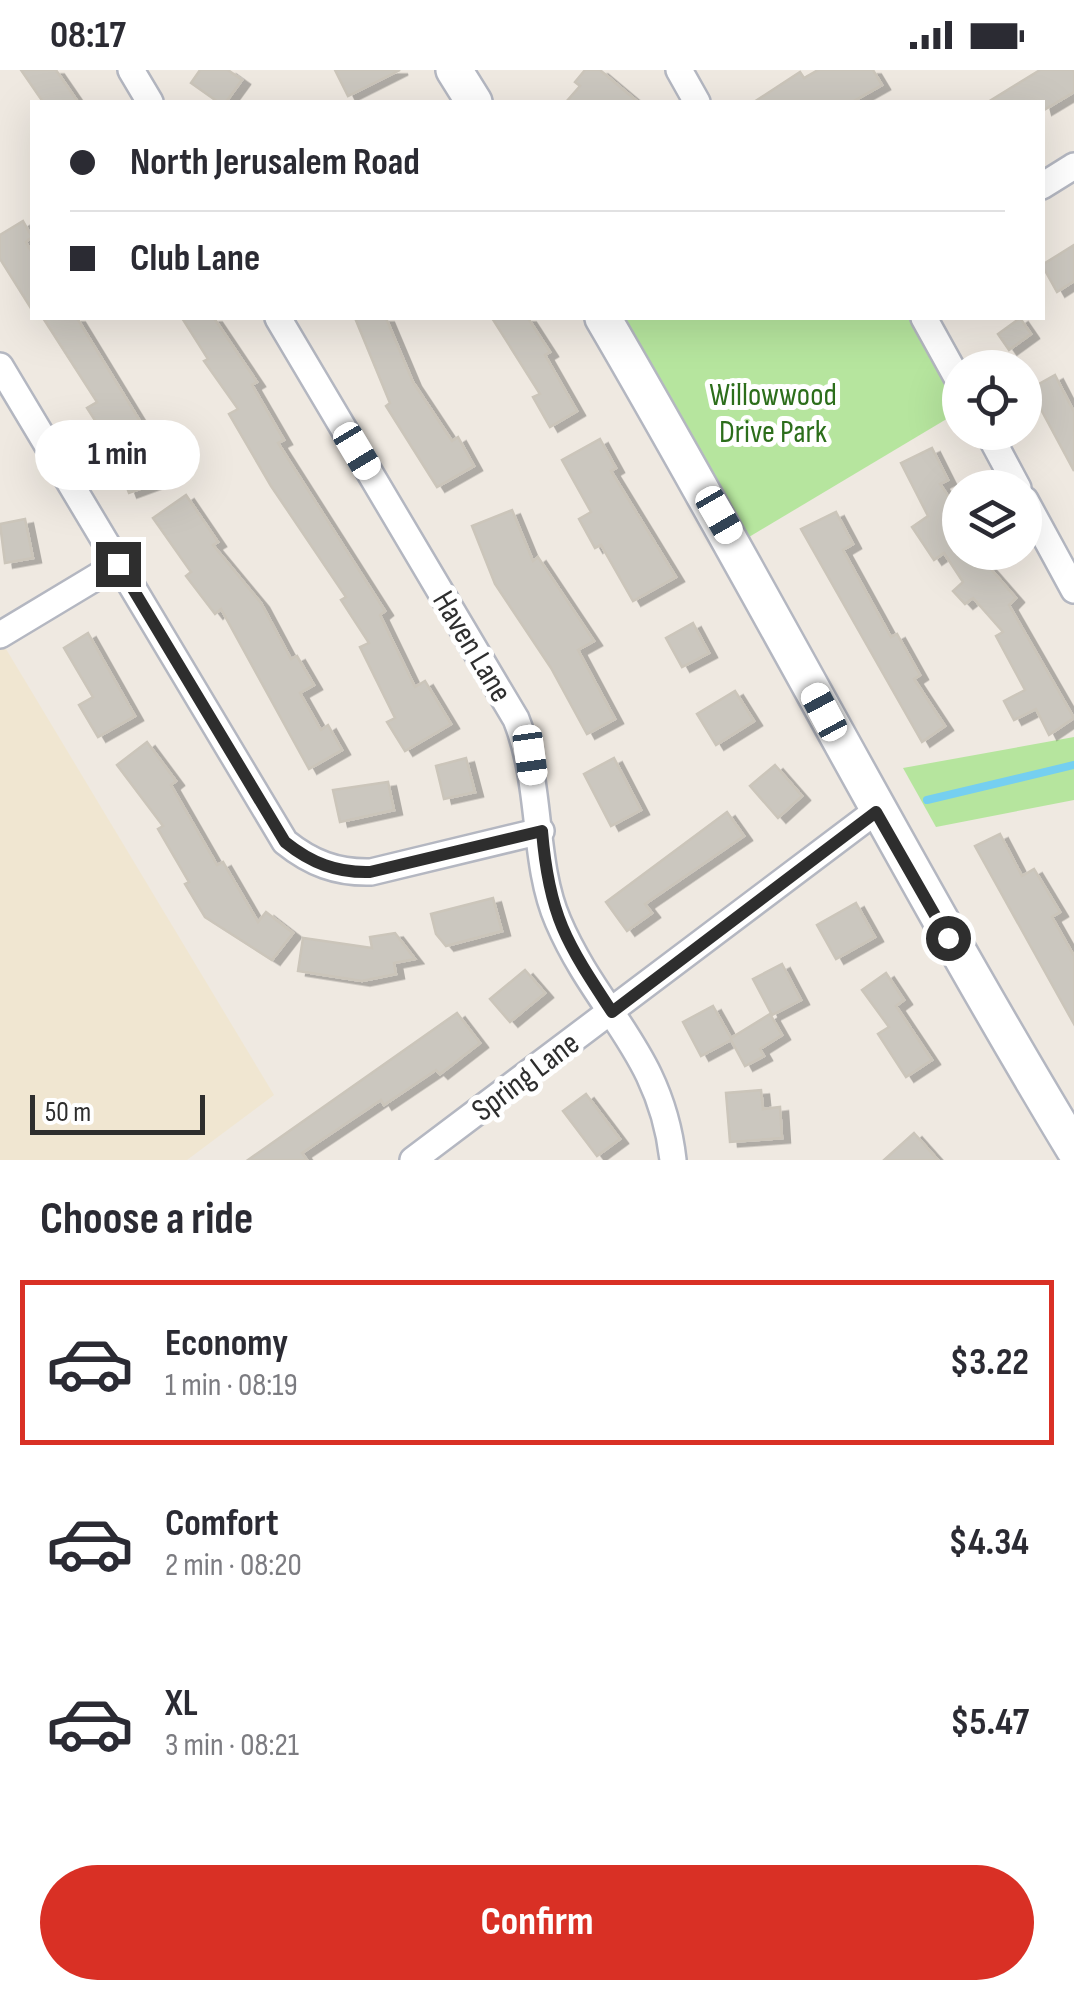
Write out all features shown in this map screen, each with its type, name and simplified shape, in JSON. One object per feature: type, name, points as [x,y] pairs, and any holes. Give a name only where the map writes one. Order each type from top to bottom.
[{"type":"main road","points":[[454,70],[473,100]]},
{"type":"main road","points":[[604,320],[738,548],[876,812],[1074,1150]]},
{"type":"street","points":[[131,70],[149,100]]},
{"type":"street","points":[[686,73],[697,100]]},
{"type":"street","points":[[1045,184],[1074,166]]},
{"type":"street","name":"Haven Lane","points":[[279,320],[516,719],[530,755],[546,886],[557,919],[651,1072],[663,1101],[674,1160]]},
{"type":"street","points":[[925,320],[942,350]]},
{"type":"street","points":[[0,366],[285,842],[306,859],[346,872],[370,872],[542,831]]},
{"type":"street","points":[[1042,522],[1065,552],[1074,590]]},
{"type":"street","points":[[0,636],[118,564]]},
{"type":"street","name":"Spring Lane","points":[[413,1160],[876,812]]},
{"type":"shaded area","points":[[0,639],[274,1095],[187,1160],[0,1160]]},
{"type":"green space","name":"Willowwood Drive Park","points":[[607,320],[924,320],[942,352],[942,422],[739,543]]},
{"type":"green space","points":[[1074,737],[1074,800],[936,827],[903,768]]},
{"type":"building","points":[[21,70],[56,70],[77,100],[42,100]]},
{"type":"building","points":[[200,70],[228,70],[242,80],[227,100],[215,100],[191,83]]},
{"type":"building","points":[[335,70],[400,70],[348,96]]},
{"type":"building","points":[[585,70],[600,70],[636,100],[568,100],[580,86],[575,82]]},
{"type":"building","points":[[818,70],[873,70],[882,85],[856,100],[757,100],[800,72],[804,78]]},
{"type":"building","points":[[1040,70],[1074,70],[1074,92],[1045,109],[1045,100],[991,100]]},
{"type":"building","points":[[23,221],[30,233],[26,242],[30,249],[30,307],[0,259],[0,235]]},
{"type":"building","points":[[1074,245],[1074,281],[1057,292],[1045,263]]},
{"type":"building","points":[[44,320],[78,320],[154,444],[167,479],[129,493],[112,447],[87,408],[97,402]]},
{"type":"building","points":[[183,320],[215,320],[257,382],[252,385],[284,440],[278,443],[385,611],[380,615],[415,687],[425,681],[451,724],[405,751],[387,722],[395,718],[360,647],[369,643],[341,600],[346,597],[271,486],[229,414],[238,409],[204,361],[208,359]]},
{"type":"building","points":[[356,320],[387,320],[413,382],[452,441],[458,437],[474,466],[437,487],[386,406],[390,403]]},
{"type":"building","points":[[493,320],[529,320],[550,352],[545,355],[577,411],[550,427],[533,397],[540,394]]},
{"type":"building","points":[[1021,320],[1031,334],[1009,350],[998,334]]},
{"type":"building","points":[[1055,375],[1074,412],[1074,471],[1042,411],[1042,382]]},
{"type":"building","points":[[600,439],[616,468],[611,471],[676,577],[633,601],[601,545],[595,548],[579,519],[591,512],[562,460]]},
{"type":"building","points":[[932,448],[943,470],[942,554],[934,560],[912,527],[928,516],[901,463]]},
{"type":"building","points":[[186,495],[218,542],[213,545],[261,603],[291,659],[297,656],[314,685],[300,693],[321,730],[328,725],[342,750],[309,769],[221,609],[215,614],[186,576],[191,572],[153,518]]},
{"type":"building","points":[[512,510],[533,561],[538,557],[594,641],[578,650],[615,719],[587,734],[551,668],[495,584],[472,526]]},
{"type":"building","points":[[836,512],[853,544],[843,550],[891,637],[897,634],[920,675],[914,679],[945,726],[922,742],[801,529]]},
{"type":"building","points":[[25,519],[33,558],[5,563],[0,524]]},
{"type":"building","points":[[955,570],[992,570],[1016,598],[1009,605],[1074,718],[1049,735],[1036,709],[1014,720],[1004,701],[1025,690],[996,636],[1003,632],[973,598],[965,604],[953,591],[963,582]]},
{"type":"building","points":[[693,623],[709,653],[682,667],[666,638]]},
{"type":"building","points":[[88,633],[135,716],[98,737],[79,705],[93,697],[64,648]]},
{"type":"building","points":[[735,691],[754,721],[716,745],[697,714]]},
{"type":"building","points":[[147,742],[176,781],[171,785],[217,865],[223,862],[258,922],[266,912],[293,933],[272,960],[205,917],[185,884],[189,882],[158,829],[163,826],[117,765]]},
{"type":"building","points":[[466,758],[475,792],[444,799],[436,766]]},
{"type":"building","points":[[614,758],[641,810],[611,826],[584,774]]},
{"type":"building","points":[[775,765],[802,796],[778,818],[750,786]]},
{"type":"building","points":[[388,782],[394,810],[340,822],[333,790]]},
{"type":"building","points":[[727,812],[744,836],[645,904],[652,913],[627,931],[606,902]]},
{"type":"building","points":[[1000,834],[1022,876],[1034,869],[1060,912],[1052,917],[1074,956],[1074,1024],[975,846]]},
{"type":"building","points":[[493,898],[502,931],[446,946],[436,934],[431,914]]},
{"type":"building","points":[[856,903],[875,937],[836,959],[817,925]]},
{"type":"building","points":[[395,933],[415,959],[394,963],[396,974],[362,981],[298,971],[303,938],[372,948],[370,937]]},
{"type":"building","points":[[782,964],[801,1000],[772,1015],[753,979]]},
{"type":"building","points":[[525,970],[545,993],[510,1022],[490,999]]},
{"type":"building","points":[[886,973],[904,1000],[896,1006],[932,1060],[906,1077],[878,1034],[889,1027],[862,990]]},
{"type":"building","points":[[713,1006],[731,1038],[770,1014],[782,1035],[760,1049],[764,1056],[745,1066],[731,1040],[701,1056],[683,1022]]},
{"type":"building","points":[[457,1013],[480,1043],[440,1074],[436,1070],[384,1105],[381,1100],[302,1153],[307,1160],[248,1160]]},
{"type":"building","points":[[761,1090],[763,1109],[780,1107],[782,1138],[730,1142],[726,1093]]},
{"type":"building","points":[[586,1094],[620,1139],[597,1156],[563,1111]]},
{"type":"building","points":[[914,1133],[938,1160],[884,1160]]},
{"type":"waterway","points":[[927,800],[1074,765]]},
{"type":"route","points":[[118,564],[285,842],[306,859],[346,872],[370,872],[542,831],[546,886],[557,919],[612,1012],[876,812],[948,938]]}]
